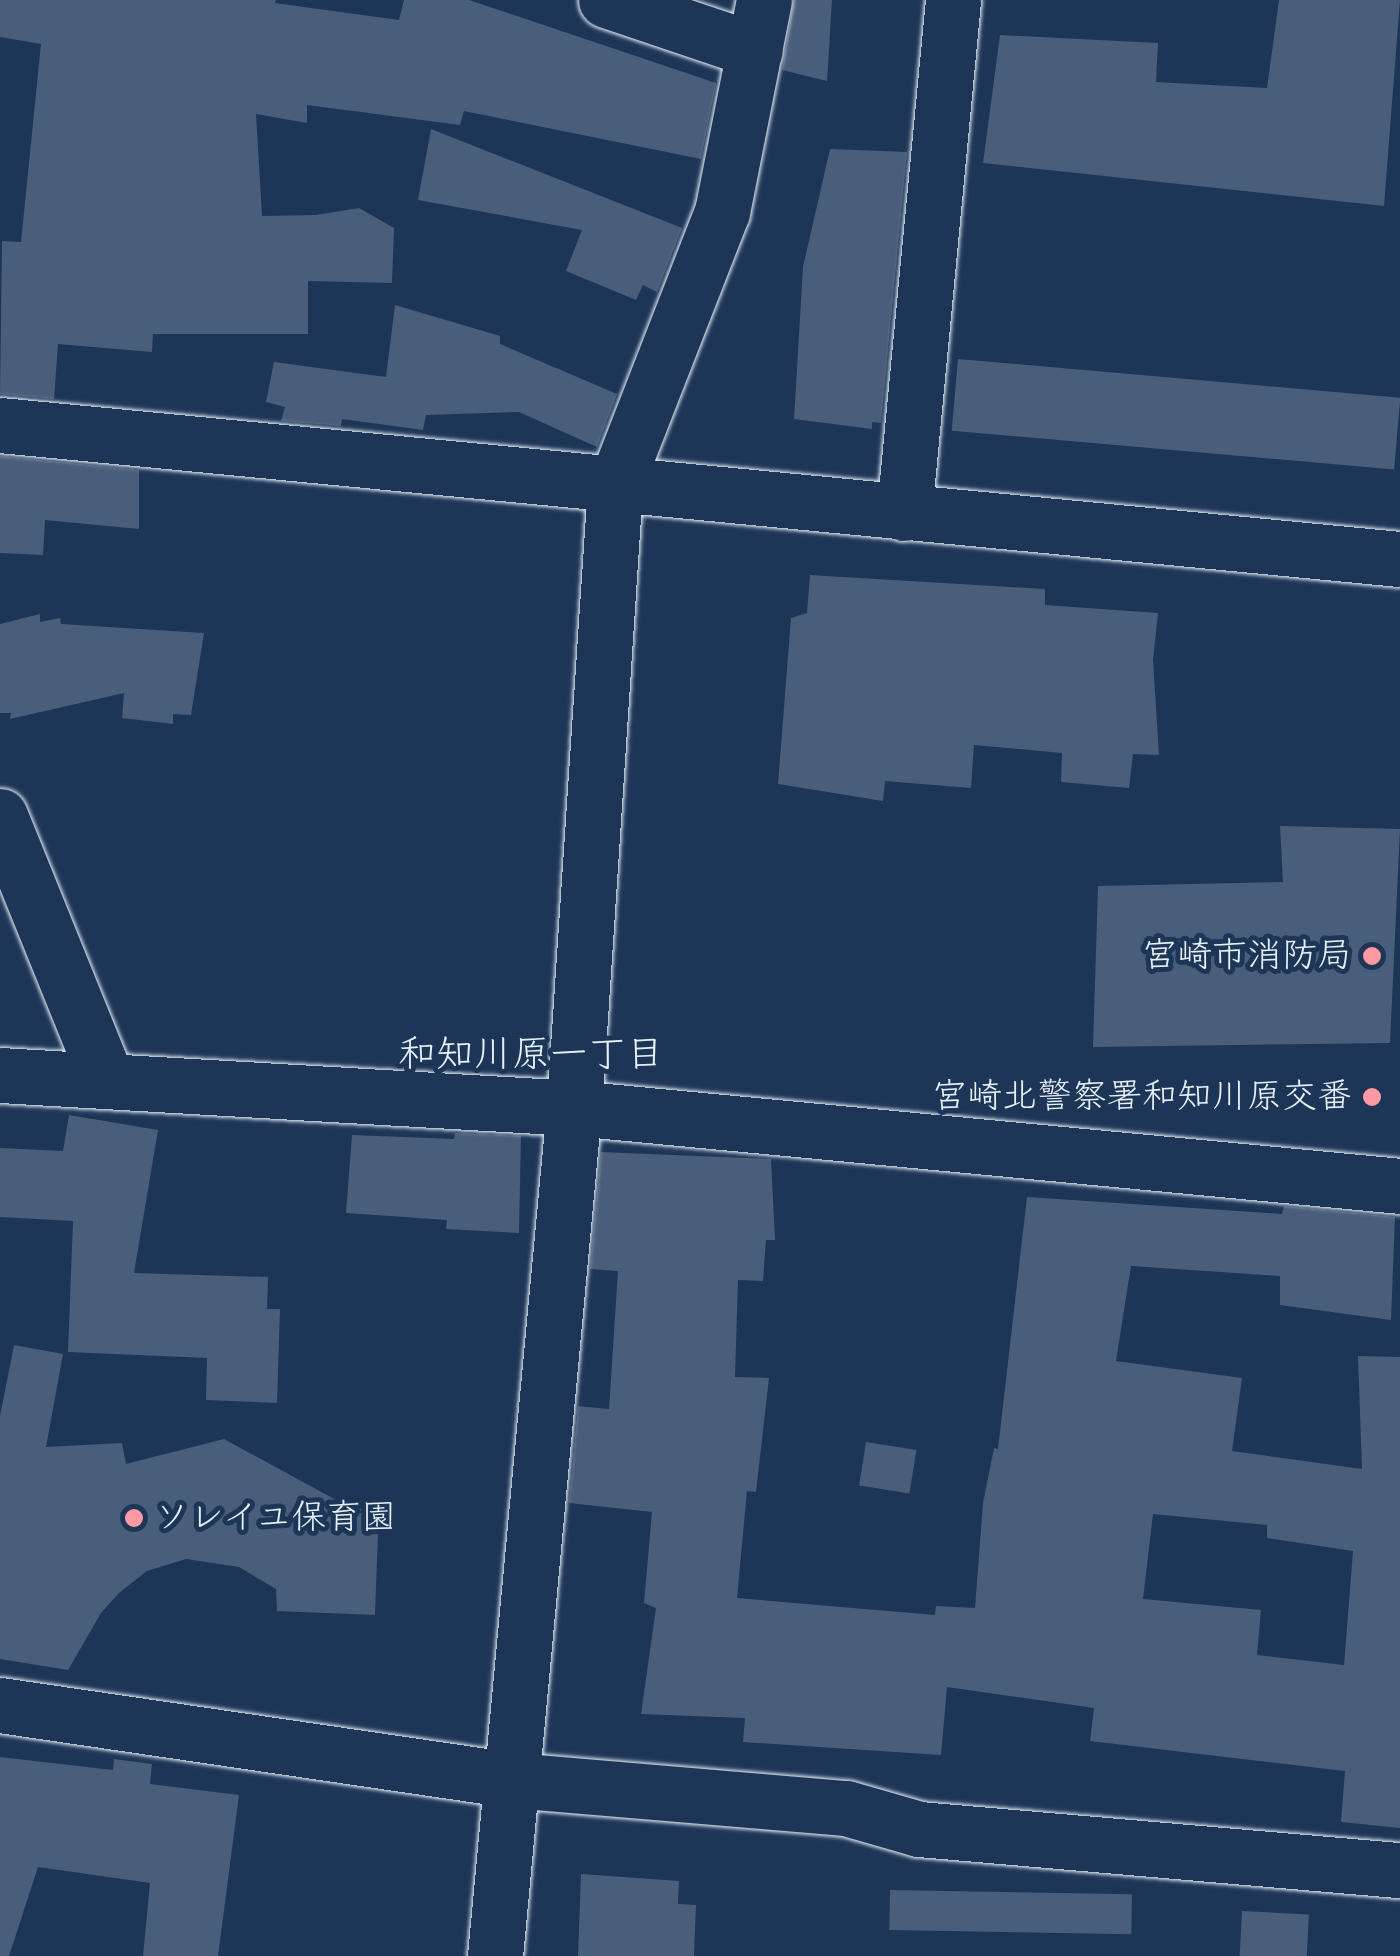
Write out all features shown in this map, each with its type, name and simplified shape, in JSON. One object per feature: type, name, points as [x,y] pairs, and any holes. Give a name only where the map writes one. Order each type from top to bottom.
[{"type":"street","points":[[495,1956],[574,1108],[615,486],[722,212],[759,25],[606,0]]},
{"type":"street","points":[[904,513],[953,0]]},
{"type":"street","points":[[0,425],[1400,559]]},
{"type":"street","points":[[0,816],[106,1079]]},
{"type":"street","points":[[0,1074],[574,1108],[1400,1186]]},
{"type":"street","points":[[0,1705],[512,1780],[846,1808],[919,1829],[1400,1870]]},
{"type":"building","points":[[0,0],[276,0],[275,3],[399,20],[404,0],[469,0],[716,83],[701,159],[464,111],[460,125],[307,105],[307,123],[256,114],[262,216],[316,215],[359,208],[394,228],[392,283],[308,281],[308,334],[153,334],[152,352],[58,344],[54,399],[0,394],[2,241],[21,242],[41,44],[0,37]]},
{"type":"building","points":[[794,0],[832,0],[827,81],[782,70]]},
{"type":"building","points":[[1279,0],[1400,0],[1384,206],[983,163],[1000,35],[1158,43],[1156,82],[1267,88]]},
{"type":"building","points":[[431,129],[682,228],[657,292],[643,285],[636,300],[566,271],[582,230],[418,200]]},
{"type":"building","points":[[830,149],[907,152],[881,423],[872,422],[872,429],[794,419],[803,267]]},
{"type":"building","points":[[395,305],[500,336],[500,344],[617,394],[597,447],[519,412],[426,415],[423,430],[342,419],[341,426],[281,421],[285,407],[266,402],[274,362],[386,377]]},
{"type":"building","points":[[958,359],[1400,398],[1394,469],[952,431]]},
{"type":"building","points":[[0,456],[139,470],[139,529],[45,520],[43,555],[0,553]]},
{"type":"building","points":[[810,575],[1045,589],[1045,605],[1158,613],[1153,660],[1159,755],[1133,754],[1129,788],[1061,782],[1062,753],[974,745],[971,788],[885,781],[883,801],[778,784],[791,618],[807,613]]},
{"type":"building","points":[[40,614],[40,622],[60,618],[61,624],[204,633],[191,715],[173,714],[173,724],[122,718],[124,693],[10,719],[11,713],[0,713],[0,624]]},
{"type":"building","points":[[1280,826],[1400,829],[1390,1043],[1093,1047],[1098,886],[1283,882]]},
{"type":"building","points":[[69,1115],[158,1130],[134,1273],[268,1277],[267,1309],[280,1309],[277,1403],[206,1400],[207,1358],[68,1352],[73,1221],[0,1217],[0,1148],[63,1151]]},
{"type":"building","points":[[455,1133],[521,1136],[519,1233],[446,1229],[447,1220],[346,1213],[352,1135],[454,1139]]},
{"type":"building","points":[[601,1152],[771,1159],[775,1240],[766,1240],[763,1281],[738,1280],[735,1377],[769,1378],[756,1492],[747,1491],[737,1598],[935,1615],[936,1606],[975,1608],[983,1503],[994,1448],[998,1449],[1027,1197],[1282,1214],[1284,1206],[1395,1217],[1391,1320],[1280,1305],[1280,1276],[1131,1266],[1116,1361],[1242,1378],[1232,1451],[1362,1469],[1358,1356],[1400,1357],[1400,1828],[1341,1822],[1345,1771],[1090,1741],[1094,1708],[947,1687],[941,1755],[743,1742],[745,1718],[641,1714],[656,1608],[644,1603],[652,1512],[569,1503],[578,1406],[609,1409],[618,1271],[590,1269]],"holes":[[[1153,1514],[1267,1525],[1267,1538],[1353,1551],[1344,1665],[1257,1655],[1261,1610],[1143,1599]]]},
{"type":"building","points":[[14,1345],[63,1354],[46,1447],[122,1443],[126,1464],[224,1439],[347,1506],[379,1506],[375,1615],[277,1611],[276,1589],[239,1567],[186,1559],[147,1571],[119,1593],[101,1613],[68,1670],[0,1659],[0,1416]]},
{"type":"building","points":[[866,1442],[916,1450],[909,1493],[859,1485]]},
{"type":"building","points":[[0,1757],[113,1770],[114,1759],[152,1764],[150,1784],[239,1795],[218,1956],[143,1956],[150,1883],[38,1867],[9,1956],[0,1956]]},
{"type":"building","points":[[581,1874],[679,1881],[678,1904],[696,1905],[694,1956],[578,1956]]},
{"type":"building","points":[[890,1890],[1132,1894],[1131,1934],[889,1930]]},
{"type":"building","points":[[1242,1911],[1309,1915],[1307,1956],[1240,1956]]},
{"type":"place","name":"宮崎市消防局","points":[[1372,956]]},
{"type":"place","name":"宮崎北警察署和知川原交番","points":[[1372,1097]]},
{"type":"place","name":"ソレイユ保育園","points":[[134,1518]]},
{"type":"district","name":"和知川原一丁目","points":[[531,1056]]}]
